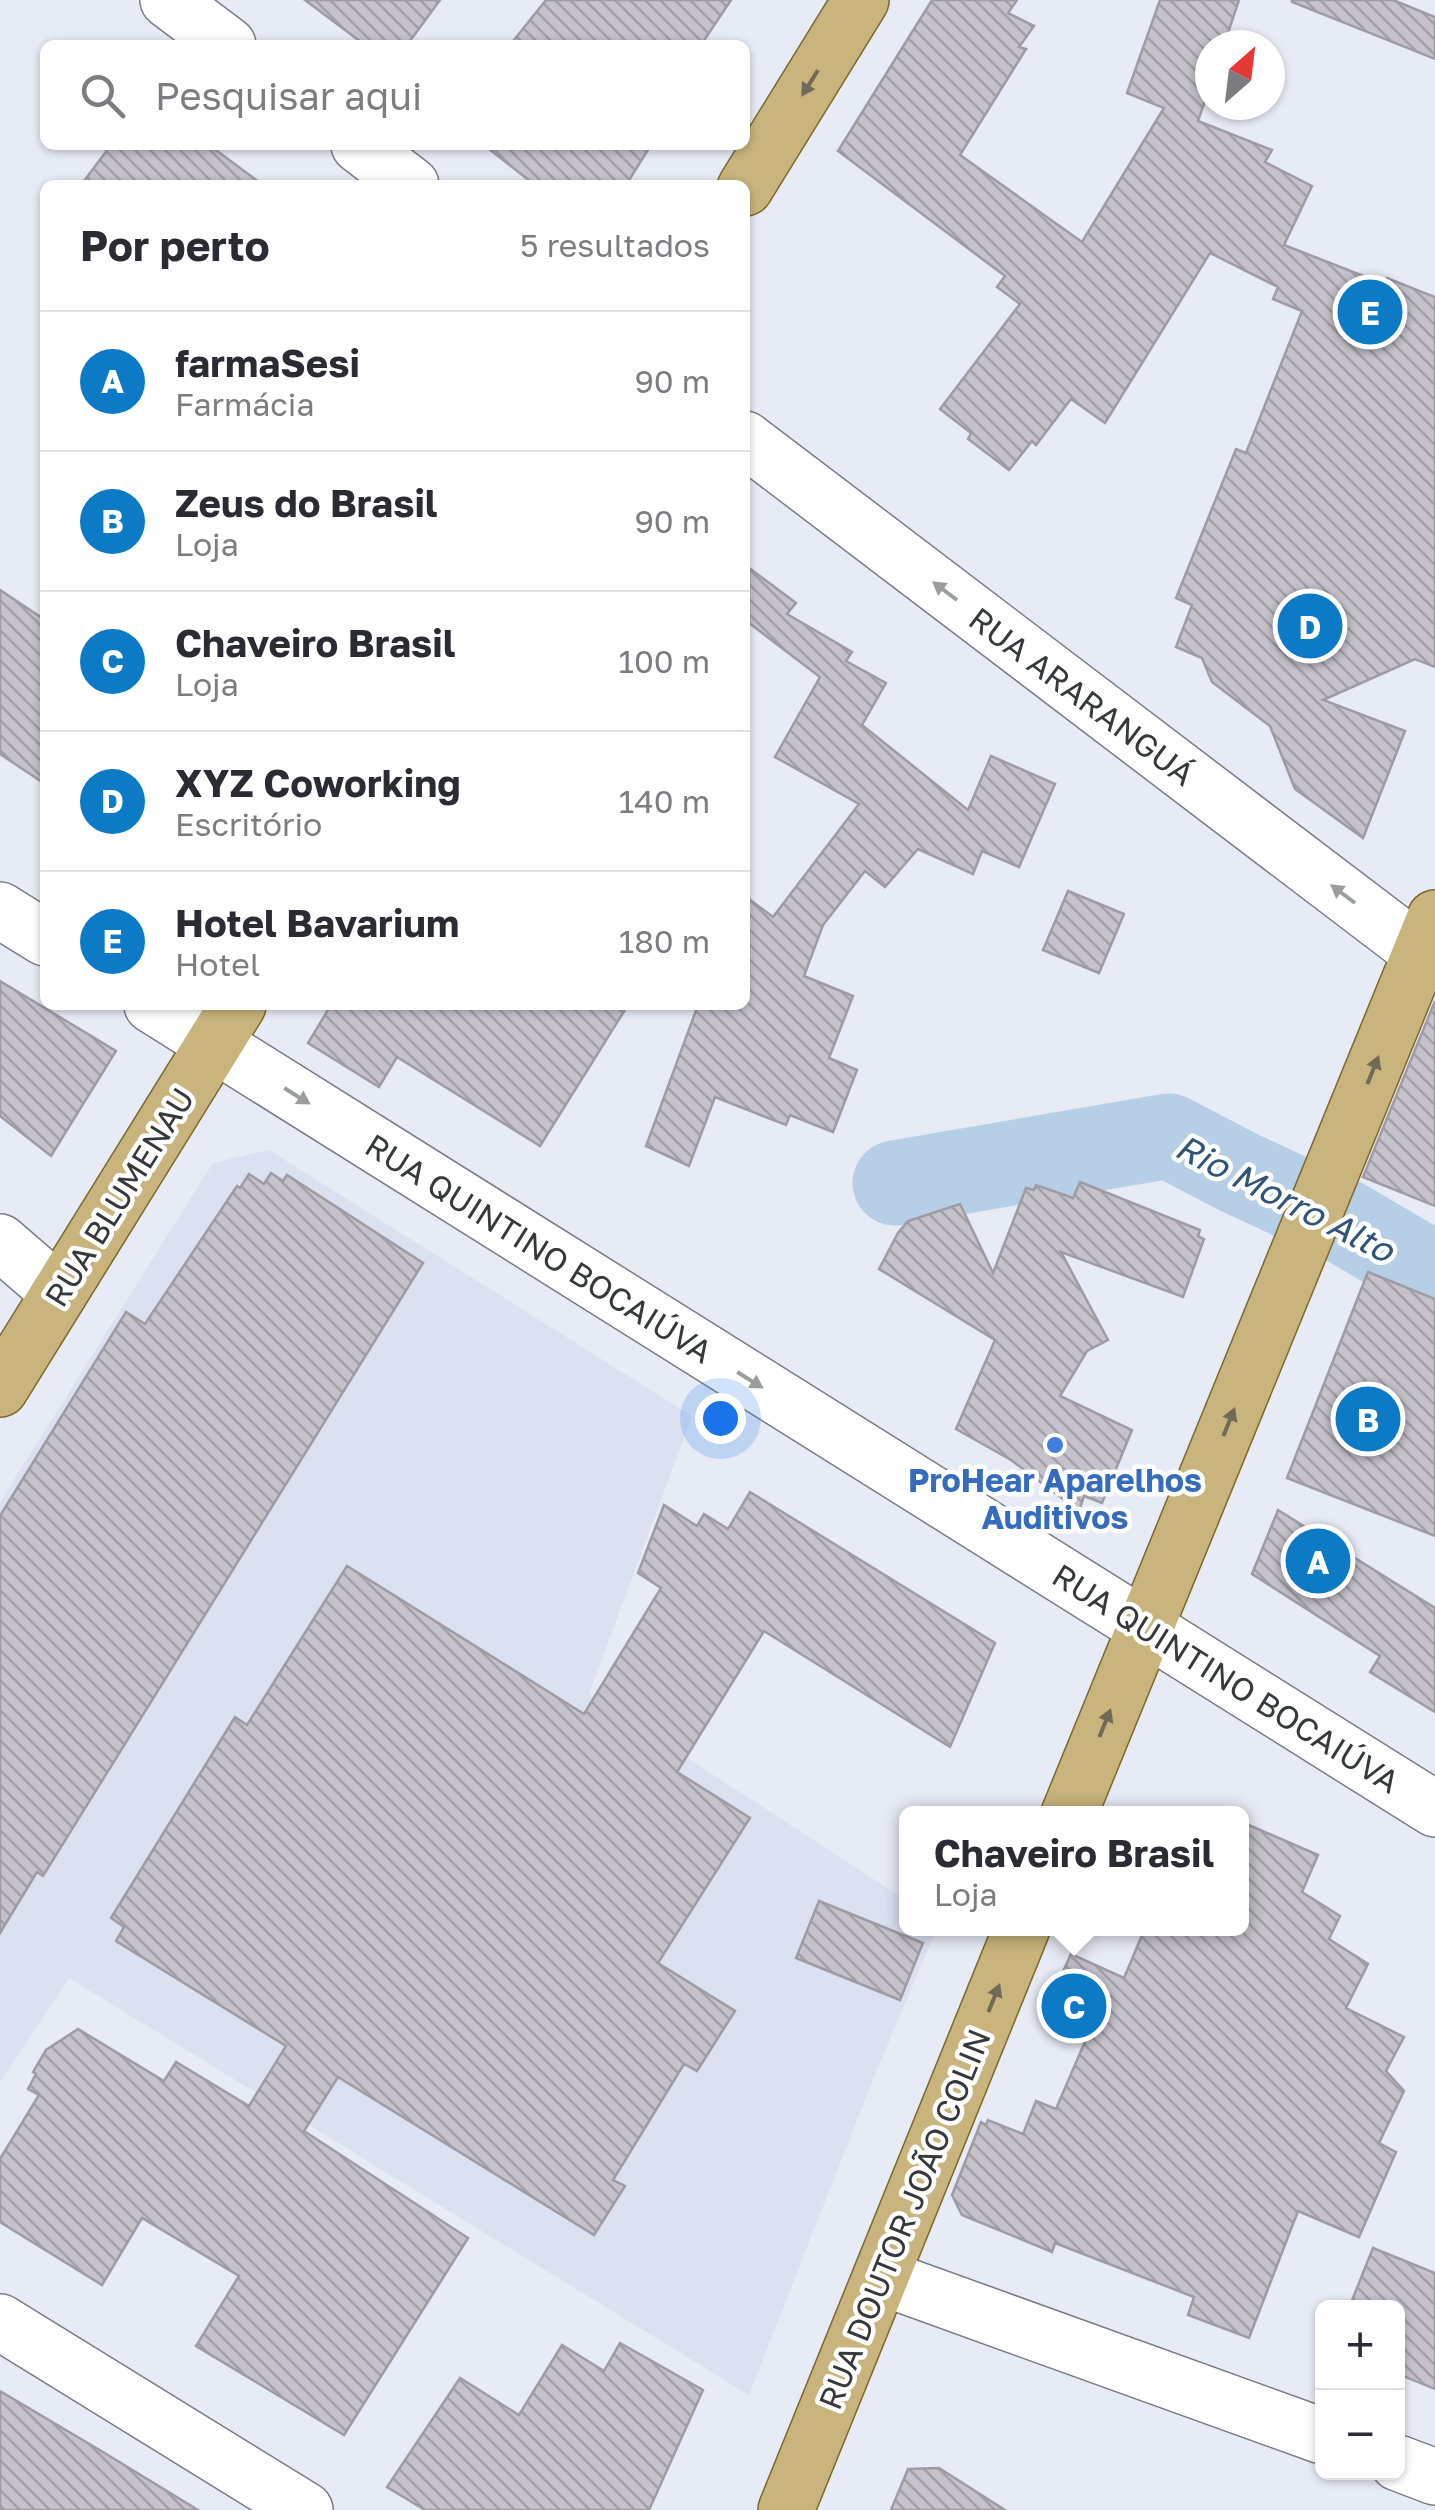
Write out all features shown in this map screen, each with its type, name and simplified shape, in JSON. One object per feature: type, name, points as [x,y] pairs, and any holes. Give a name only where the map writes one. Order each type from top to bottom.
[{"type":"main road","points":[[750,180],[861,0]]},
{"type":"main road","points":[[1072,1806],[1428,935]]},
{"type":"main road","name":"RUA BLUMENAU","points":[[0,1389],[226,1024]]},
{"type":"main road","name":"RUA DOUTOR JOÃO COLIN","points":[[786,2510],[1019,1936]]},
{"type":"street","points":[[168,0],[221,40]]},
{"type":"street","points":[[366,150],[404,180]]},
{"type":"street","name":"RUA ARARANGUÁ","points":[[750,443],[1428,935]]},
{"type":"street","points":[[0,910],[40,935]]},
{"type":"street","name":"RUA QUINTINO BOCAIÚVA","points":[[171,1010],[226,1024],[1144,1626],[1435,1809]]},
{"type":"street","points":[[0,1242],[59,1293]]},
{"type":"street","points":[[881,2277],[1315,2433]]},
{"type":"street","points":[[0,2322],[305,2510]]},
{"type":"street","points":[[1405,2466],[1435,2477]]},
{"type":"shaded area","points":[[269,1150],[692,1416],[589,1694],[899,1895],[899,1936],[934,1936],[749,2395],[69,1978],[0,2082],[0,1502],[213,1163]]},
{"type":"building","points":[[305,0],[440,0],[411,40],[358,40]]},
{"type":"building","points":[[546,0],[731,0],[704,40],[514,40]]},
{"type":"building","points":[[932,0],[1017,0],[1008,13],[1034,26],[1019,47],[1026,49],[960,155],[1082,242],[1164,108],[1127,93],[1160,0],[1239,0],[1229,30],[1195,30],[1195,120],[1272,150],[1265,162],[1312,186],[1284,245],[1384,284],[1387,278],[1435,297],[1435,667],[1415,659],[1323,700],[1405,731],[1363,838],[1295,789],[1270,726],[1212,682],[1202,658],[1176,647],[1192,605],[1176,598],[1236,449],[1246,453],[1302,311],[1273,299],[1278,287],[1210,253],[1105,423],[1071,399],[1036,445],[1032,441],[1009,470],[968,439],[971,433],[940,409],[1020,304],[997,287],[1005,276],[838,151]]},
{"type":"building","points":[[1393,0],[1435,17],[1435,59],[1292,2]]},
{"type":"building","points":[[107,150],[216,150],[256,180],[85,180]]},
{"type":"building","points":[[490,150],[648,150],[629,180],[529,180]]},
{"type":"building","points":[[750,569],[796,603],[787,614],[852,652],[846,661],[886,683],[862,725],[968,810],[991,756],[1055,784],[1019,867],[982,851],[973,874],[918,849],[885,887],[865,871],[823,925],[804,976],[853,996],[829,1058],[857,1070],[833,1132],[790,1115],[786,1125],[715,1097],[689,1166],[646,1146],[696,1010],[750,1010],[750,900],[773,917],[859,804],[775,757],[820,677],[750,624]]},
{"type":"building","points":[[0,590],[40,617],[40,781],[0,754]]},
{"type":"building","points":[[1068,891],[1124,914],[1099,973],[1043,950]]},
{"type":"building","points":[[0,981],[40,1005],[40,1010],[48,1010],[116,1051],[51,1156],[0,1116]]},
{"type":"building","points":[[1435,1001],[1435,1206],[1363,1177]]},
{"type":"building","points":[[328,1010],[625,1010],[540,1146],[397,1057],[379,1087],[308,1043]]},
{"type":"building","points":[[271,1173],[283,1181],[287,1175],[423,1263],[43,1876],[37,1872],[0,1933],[0,1516],[126,1312],[145,1324],[237,1186],[240,1188],[249,1174],[264,1184]]},
{"type":"building","points":[[1080,1182],[1200,1230],[1198,1236],[1204,1239],[1183,1297],[1061,1252],[1108,1340],[1087,1351],[1060,1396],[1132,1430],[1102,1503],[1084,1496],[1079,1511],[1011,1460],[956,1429],[995,1340],[879,1269],[908,1221],[960,1204],[993,1273],[1026,1188],[1034,1190],[1036,1185],[1073,1198]]},
{"type":"building","points":[[1368,1272],[1435,1299],[1435,1536],[1287,1478]]},
{"type":"building","points":[[750,1492],[995,1643],[950,1747],[764,1631],[677,1772],[750,1818],[658,1963],[735,2011],[697,2071],[684,2064],[613,2180],[625,2186],[594,2235],[338,2077],[304,2131],[468,2238],[344,2435],[196,2346],[239,2276],[142,2218],[102,2285],[0,2222],[0,2159],[39,2095],[28,2089],[36,2074],[33,2072],[46,2050],[78,2029],[164,2081],[176,2062],[249,2106],[286,2046],[116,1941],[124,1927],[111,1918],[235,1717],[247,1725],[347,1566],[584,1714],[661,1588],[638,1573],[664,1505],[697,1526],[704,1514],[728,1529]]},
{"type":"building","points":[[1278,1510],[1435,1608],[1435,1712],[1370,1672],[1380,1656],[1252,1574]]},
{"type":"building","points":[[1249,1825],[1318,1855],[1302,1892],[1340,1916],[1329,1939],[1368,1964],[1346,2008],[1404,2037],[1386,2071],[1404,2091],[1379,2143],[1396,2152],[1359,2237],[1298,2211],[1249,2338],[1188,2315],[1194,2297],[1055,2243],[1052,2252],[962,2215],[952,2195],[981,2122],[986,2125],[988,2120],[1023,2134],[1036,2101],[1056,2109],[1093,2023],[1049,2003],[1071,1954],[1124,1978],[1142,1936],[1249,1936]]},
{"type":"building","points":[[819,1901],[923,1943],[900,2000],[796,1958]]},
{"type":"building","points":[[1373,2248],[1435,2273],[1435,2389],[1405,2377],[1405,2300],[1352,2300]]},
{"type":"building","points":[[620,2343],[703,2390],[649,2510],[425,2510],[387,2487],[460,2378],[519,2415],[562,2345],[604,2371]]},
{"type":"building","points":[[0,2391],[103,2452],[198,2510],[0,2510]]},
{"type":"building","points":[[939,2468],[1005,2510],[891,2510],[908,2469]]},
{"type":"waterway","name":"Rio Morro Alto","points":[[895,1183],[1169,1136],[1345,1222],[1435,1275]]},
{"type":"place","name":"Hotel Bavarium","points":[[1370,312]]},
{"type":"place","name":"XYZ Coworking","points":[[1310,626]]},
{"type":"place","name":"Zeus do Brasil","points":[[1368,1419]]},
{"type":"place","name":"ProHear Aparelhos Auditivos","points":[[1055,1445]]},
{"type":"place","name":"farmaSesi","points":[[1318,1561]]},
{"type":"place","name":"Chaveiro Brasil","points":[[1074,2006]]}]
